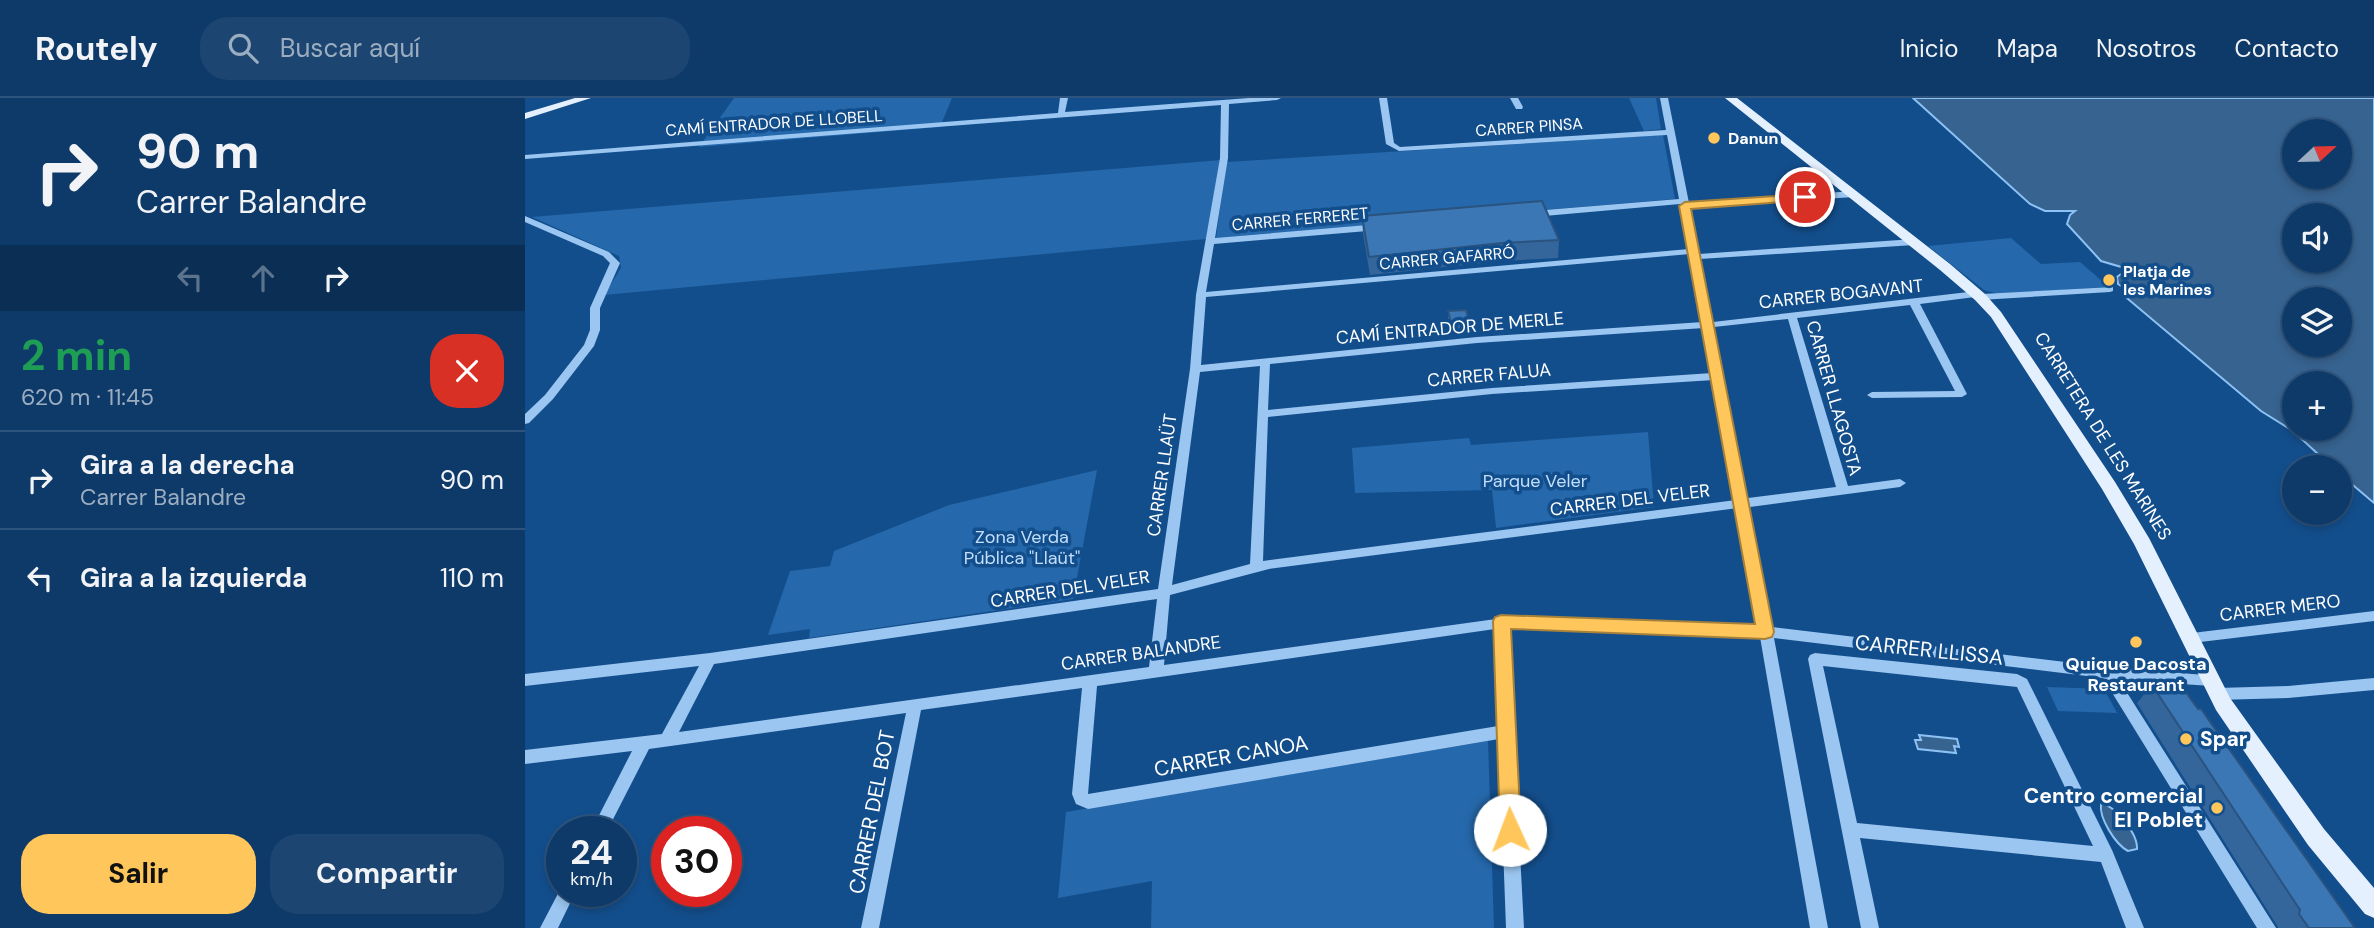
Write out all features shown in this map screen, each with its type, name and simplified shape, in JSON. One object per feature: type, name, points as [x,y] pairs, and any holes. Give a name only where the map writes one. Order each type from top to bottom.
[{"type":"main road","points":[[525,116],[586,98]]},
{"type":"main road","name":"CARRETERA DE LES MARINES","points":[[1730,98],[1914,243],[1978,296],[2002,323],[2109,486],[2153,561],[2215,687],[2316,837],[2374,906]]},
{"type":"street","points":[[1061,115],[1064,98]]},
{"type":"street","points":[[1144,98],[1144,108]]},
{"type":"street","name":"CAMÍ ENTRADOR DE LLOBELL","points":[[525,157],[1277,98]]},
{"type":"street","name":"CARRER PINSA","points":[[1383,98],[1390,144],[1399,149],[1671,132]]},
{"type":"street","points":[[1514,98],[1519,107]]},
{"type":"street","points":[[1664,98],[1743,503],[1819,928]]},
{"type":"street","name":"CARRER LLAÜT","points":[[1156,670],[1195,369],[1201,295],[1212,241],[1231,100]]},
{"type":"street","points":[[1529,214],[1854,194]]},
{"type":"street","points":[[525,219],[606,254],[614,258],[615,263],[595,308],[595,330],[589,346],[549,397],[525,420]]},
{"type":"street","name":"CARRER FERRERET","points":[[1212,241],[1391,226]]},
{"type":"street","name":"CARRER GAFARRÓ","points":[[1201,295],[1695,254],[1914,243]]},
{"type":"street","name":"CARRER BOGAVANT","points":[[1709,325],[1978,296],[2110,289]]},
{"type":"street","points":[[1872,395],[1962,394],[1914,302]]},
{"type":"street","name":"CARRER LLAGOSTA","points":[[1792,316],[1843,489]]},
{"type":"street","name":"CAMÍ ENTRADOR DE MERLE","points":[[1195,369],[1477,340],[1709,325]]},
{"type":"street","points":[[1256,567],[1265,362]]},
{"type":"street","name":"CARRER FALUA","points":[[1264,414],[1492,391],[1718,376]]},
{"type":"street","name":"CARRER LLAGOSTA","points":[[1743,503],[1900,483]]},
{"type":"street","name":"CARRER DEL VELER","points":[[525,680],[710,659],[1145,597],[1256,567],[1743,503]]},
{"type":"street","name":"CARRER MERO","points":[[2192,638],[2374,616]]},
{"type":"street","points":[[1501,621],[1514,928]]},
{"type":"street","name":"CARRER BALANDRE","points":[[525,757],[667,740],[1501,621],[1765,632],[2215,687],[2288,692],[2374,684]]},
{"type":"street","points":[[667,740],[710,659]]},
{"type":"street","name":"CARRER LLISSA","points":[[1870,928],[1815,659],[2017,680],[2022,683],[2106,855],[2135,928]]},
{"type":"street","points":[[2106,673],[2267,928]]},
{"type":"street","name":"CARRER CANOA","points":[[1090,680],[1080,794],[1082,799],[1088,802],[1506,731]]},
{"type":"street","name":"CARRER DEL BOT","points":[[870,928],[915,704]]},
{"type":"street","points":[[607,816],[644,743]]},
{"type":"street","points":[[1849,830],[2106,855]]},
{"type":"street","points":[[549,928],[560,907]]},
{"type":"green space","points":[[734,98],[952,98],[940,127],[699,147]]},
{"type":"green space","points":[[1629,98],[1656,98],[1661,129],[1644,131]]},
{"type":"green space","points":[[1663,135],[1675,199],[1216,238],[1226,162]]},
{"type":"green space","points":[[1221,160],[1206,239],[604,295],[621,268],[619,256],[532,217]]},
{"type":"green space","points":[[2011,238],[2041,264],[2080,262],[2109,287],[1998,294],[1984,290],[1928,246]]},
{"type":"green space","name":"Parque Veler","points":[[1648,432],[1654,507],[1496,528],[1492,490],[1355,493],[1352,448],[1469,438],[1471,445]]},
{"type":"green space","name":"Zona Verda Pública \"Llaüt\"","points":[[1097,470],[1073,599],[809,638],[810,629],[768,635],[790,571],[830,566],[834,551],[949,505]]},
{"type":"green space","points":[[2047,687],[2104,689],[2117,713],[2058,711]]},
{"type":"green space","points":[[1488,741],[1494,928],[1151,928],[1152,881],[1058,898],[1066,812]]},
{"type":"shaded area","points":[[1913,98],[2374,98],[2374,503],[2352,484],[2352,455],[2319,455],[2304,441],[2352,441],[2352,371],[2282,371],[2282,424],[2261,411],[2122,294],[2124,288],[2118,284],[2117,277],[2128,269],[2101,261],[2067,224],[2070,215],[2075,211],[2045,211],[2030,204]]},
{"type":"shaded area","points":[[1919,735],[1957,739],[1959,747],[1954,746],[1956,753],[1918,749],[1915,740],[1921,740]]},
{"type":"shaded area","points":[[2101,804],[2113,809],[2125,822],[2134,836],[2137,849],[2128,851],[2113,837],[2105,823]]},
{"type":"building","points":[[1542,201],[1559,240],[1369,257],[1362,216]]},
{"type":"building","points":[[1466,310],[1469,321],[1451,323],[1448,311]]},
{"type":"building","points":[[2179,683],[2198,709],[2201,709],[2355,928],[2309,928],[2299,914],[2300,910],[2152,685]]},
{"type":"place","name":"Danun","points":[[1714,138]]},
{"type":"place","name":"Platja de les Marines","points":[[2109,280]]},
{"type":"place","name":"Quique Dacosta Restaurant","points":[[2136,642]]},
{"type":"place","name":"Spar","points":[[2186,739]]},
{"type":"place","name":"Centro comercial El Poblet","points":[[2217,808]]},
{"type":"route","points":[[1510,830],[1501,621],[1765,632],[1743,503],[1685,206],[1805,197]]}]
